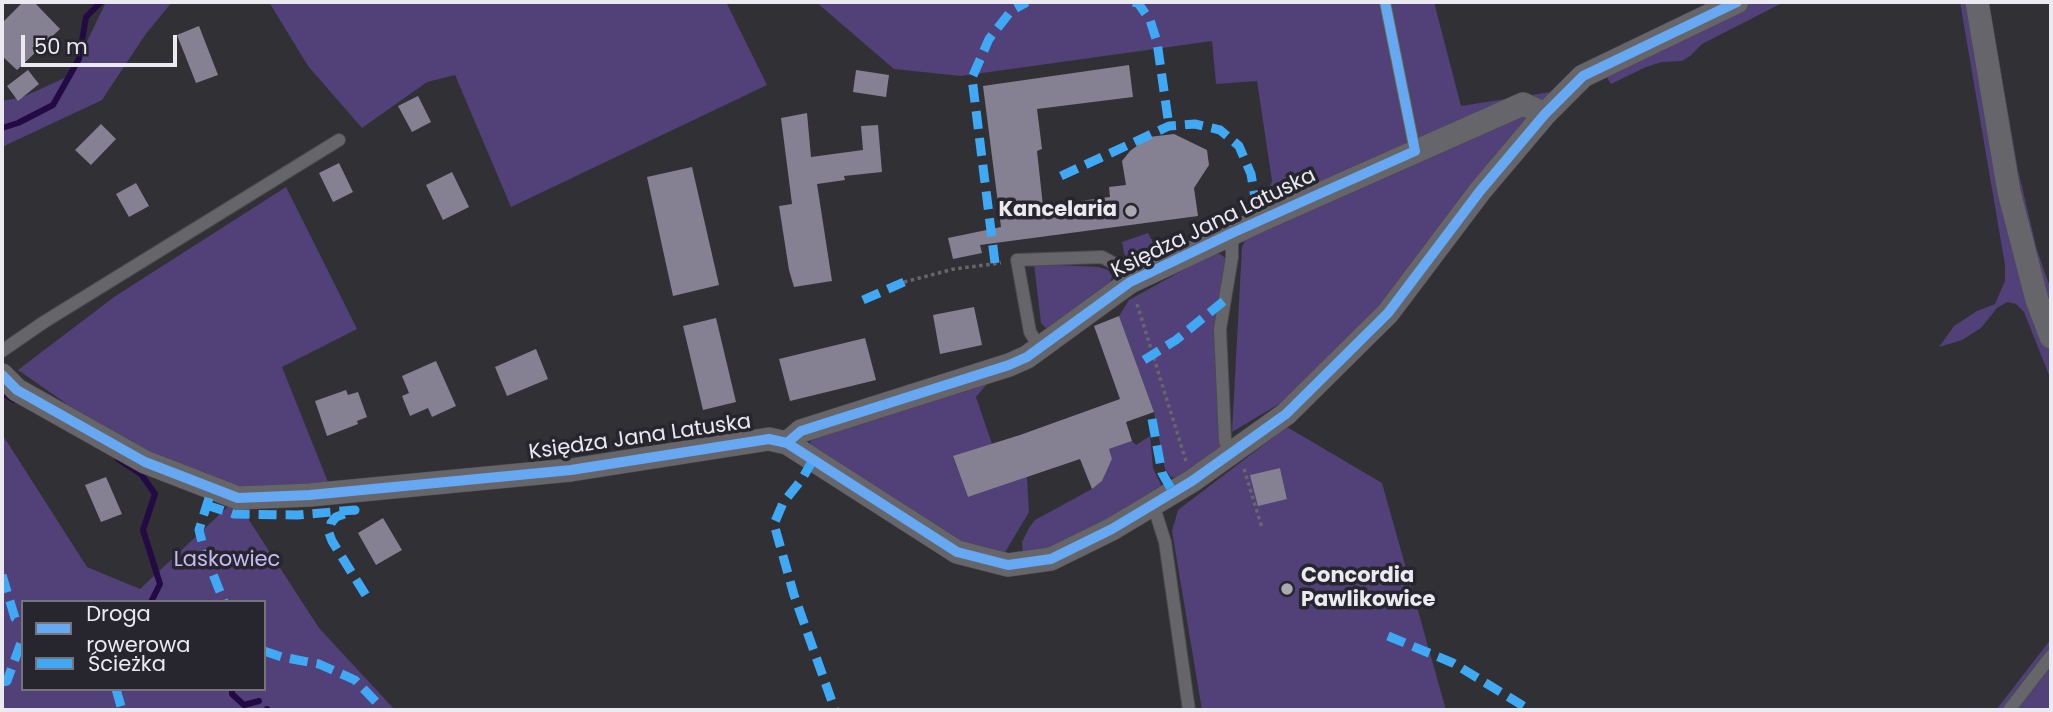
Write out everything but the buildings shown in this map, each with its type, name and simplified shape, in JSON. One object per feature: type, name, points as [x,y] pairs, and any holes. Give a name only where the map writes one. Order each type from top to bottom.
[{"type":"street","points":[[787,443],[957,552],[1008,565],[1051,559],[1112,530],[1192,481],[1286,414],[1388,313],[1480,191],[1545,114],[1583,76],[1738,2]]},
{"type":"street","points":[[1977,2],[2009,192],[2037,300],[2051,337]]},
{"type":"street","name":"Księdza Jana Latuska","points":[[2,375],[17,390],[145,462],[238,498],[310,495],[571,470],[769,439],[787,443],[801,430],[1027,357],[1130,282],[1232,233],[1523,104],[1545,114]]},
{"type":"lane","points":[[1385,2],[1415,152]]},
{"type":"lane","points":[[2,352],[55,315],[339,140]]},
{"type":"lane","points":[[1230,454],[1225,440],[1220,328],[1233,257],[1232,233]]},
{"type":"lane","points":[[1039,346],[1030,332],[1017,260],[1102,257],[1121,267],[1130,282]]},
{"type":"lane","points":[[1153,504],[1165,542],[1189,710]]},
{"type":"lane","points":[[2010,710],[2051,656]]},
{"type":"path","points":[[904,282],[954,269],[1017,260]]},
{"type":"path","points":[[1130,282],[1192,481]]},
{"type":"path","points":[[1230,454],[1241,459],[1262,528]]},
{"type":"green space","points":[[106,2],[172,2],[145,35],[102,100],[2,147],[2,101],[23,97],[71,75]]},
{"type":"green space","points":[[269,2],[726,2],[767,85],[511,207],[455,75],[427,82],[362,128],[308,66]]},
{"type":"green space","points":[[816,2],[1434,2],[1461,106],[1576,88],[1377,314],[1299,392],[1232,432],[1242,247],[1272,181],[1257,81],[1216,84],[1212,41],[961,76],[894,69]]},
{"type":"green space","points":[[1751,2],[1784,2],[1702,44],[1682,61],[1662,62],[1646,67],[1611,84],[1605,74]]},
{"type":"green space","points":[[1960,2],[1971,2],[2036,318],[2051,349],[2051,380],[2024,312],[2016,304],[2007,302],[1997,308],[1981,328],[1962,340],[1939,347],[1954,326],[1977,311],[1995,304],[2005,281],[2005,265]]},
{"type":"green space","points":[[1983,2],[1989,2],[2018,170],[2037,250],[2051,290],[2051,314],[2016,189]]},
{"type":"green space","name":"Laskowiec","points":[[286,187],[357,329],[282,367],[330,487],[236,500],[319,628],[395,710],[2,710],[2,434],[87,567],[140,589],[235,500],[104,434],[18,370],[114,297]]},
{"type":"green space","points":[[1148,233],[1151,239],[1162,239],[1160,256],[1127,260],[1122,242]]},
{"type":"green space","points":[[1212,254],[1220,254],[1227,259],[1221,447],[1177,478],[1171,477],[1165,469],[1154,412],[1119,316],[1129,300]]},
{"type":"green space","points":[[1034,264],[1099,267],[1108,270],[1112,276],[1110,283],[1047,329],[1041,323]]},
{"type":"green space","points":[[987,384],[976,397],[992,444],[953,457],[968,497],[1027,477],[1029,512],[1004,554],[948,538],[814,450],[810,443],[812,438]]},
{"type":"green space","name":"Concordia Pawlikowice","points":[[1287,427],[1382,483],[1446,710],[1202,710],[1172,531],[1178,510]],"holes":[[[1280,468],[1287,499],[1251,475]]]},
{"type":"green space","points":[[1150,436],[1153,468],[1162,487],[1101,527],[1038,555],[1023,555],[1022,542],[1035,520],[1102,481],[1112,459],[1109,449],[1132,441],[1136,445]]},
{"type":"green space","points":[[2051,639],[2051,648],[2002,710],[1996,710]]},
{"type":"green space","points":[[2051,665],[2051,710],[2017,710],[2021,704]]},
{"type":"waterway","points":[[2,128],[53,105],[79,59],[86,17],[101,2]]},
{"type":"waterway","points":[[2,393],[14,400]]},
{"type":"waterway","points":[[118,459],[141,474],[155,494],[143,530],[160,584],[152,600]]},
{"type":"waterway","points":[[232,691],[244,705],[259,701]]},
{"type":"marked path","points":[[995,263],[972,78],[989,39],[1011,11],[1027,2]]},
{"type":"marked path","points":[[1133,2],[1138,3],[1150,20],[1157,42],[1169,126]]},
{"type":"marked path","points":[[1061,176],[1169,126],[1195,124],[1220,130],[1239,146],[1251,174],[1259,221]]},
{"type":"marked path","points":[[863,300],[904,282]]},
{"type":"marked path","points":[[1144,360],[1176,340],[1225,300]]},
{"type":"marked path","points":[[1152,419],[1162,473],[1173,492]]},
{"type":"marked path","points":[[813,460],[783,503],[774,524],[794,595],[835,710]]},
{"type":"marked path","points":[[209,498],[199,530],[205,554],[223,600]]},
{"type":"marked path","points":[[206,505],[234,514],[297,515],[355,510],[336,517],[331,523],[329,533],[370,602]]},
{"type":"marked path","points":[[2,575],[15,618],[21,622]]},
{"type":"marked path","points":[[1388,636],[1453,663],[1530,710]]},
{"type":"marked path","points":[[2,682],[7,681],[21,642]]},
{"type":"marked path","points":[[266,652],[319,664],[355,680],[380,706]]},
{"type":"marked path","points":[[117,691],[122,710]]},
{"type":"cycle path","points":[[787,443],[801,431],[1027,357],[1130,282],[1415,151],[1385,2]]},
{"type":"cycle path","points":[[2,375],[17,390],[145,462],[238,498],[310,495],[571,470],[769,439],[787,443],[957,552],[1008,565],[1051,559],[1112,529],[1192,481],[1286,414],[1388,313],[1480,191],[1545,114],[1583,76],[1737,2]]},
{"type":"place","name":"Kancelaria","points":[[1131,211]]},
{"type":"place","name":"Concordia Pawlikowice","points":[[1287,589]]}]
